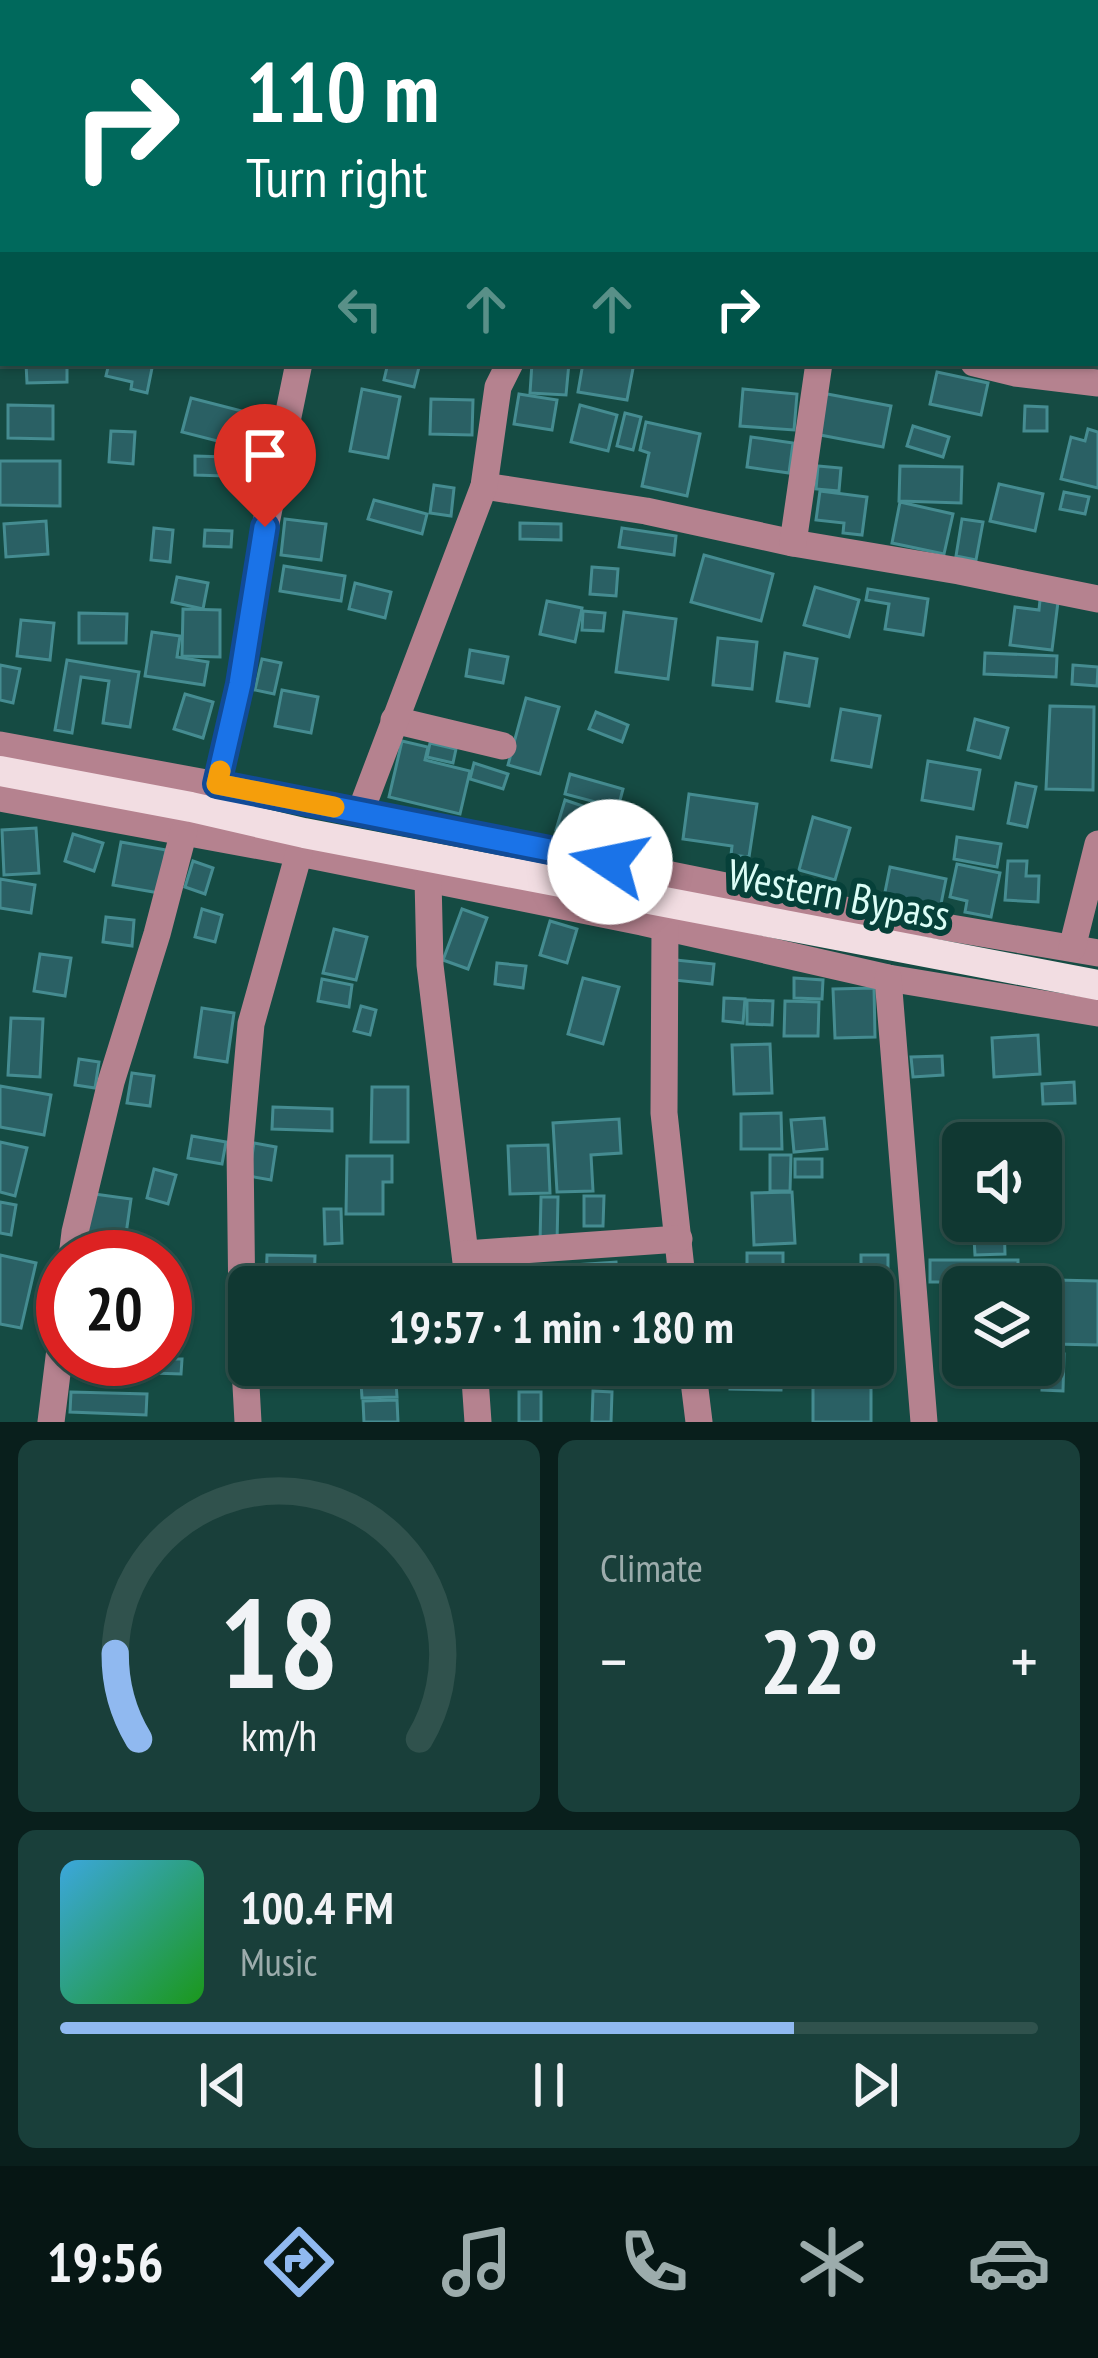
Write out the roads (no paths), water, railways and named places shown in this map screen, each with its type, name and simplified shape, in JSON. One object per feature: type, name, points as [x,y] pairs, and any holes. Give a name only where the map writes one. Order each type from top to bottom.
[{"type":"main road","name":"Western Bypass","points":[[0,771],[1098,986]]},
{"type":"street","points":[[217,784],[298,366]]},
{"type":"street","points":[[361,813],[484,486],[498,387],[508,366]]},
{"type":"street","points":[[794,543],[819,366]]},
{"type":"street","points":[[986,366],[1098,383]]},
{"type":"street","points":[[484,486],[570,497],[1098,599]]},
{"type":"street","points":[[394,720],[503,746]]},
{"type":"street","points":[[0,745],[845,910],[1085,950],[1098,844]]},
{"type":"street","points":[[0,798],[665,927],[888,978],[1098,1013],[1098,1037]]},
{"type":"street","points":[[75,1230],[111,1082],[184,831]]},
{"type":"street","points":[[248,1422],[242,1312],[242,1127],[251,1024],[298,853]]},
{"type":"street","points":[[428,879],[430,965],[467,1266]]},
{"type":"street","points":[[665,927],[664,1113],[681,1266]]},
{"type":"street","points":[[888,978],[924,1422]]},
{"type":"street","points":[[466,1254],[679,1239]]},
{"type":"street","points":[[51,1422],[55,1386]]},
{"type":"street","points":[[475,1386],[478,1422]]},
{"type":"street","points":[[695,1386],[699,1422]]}]
